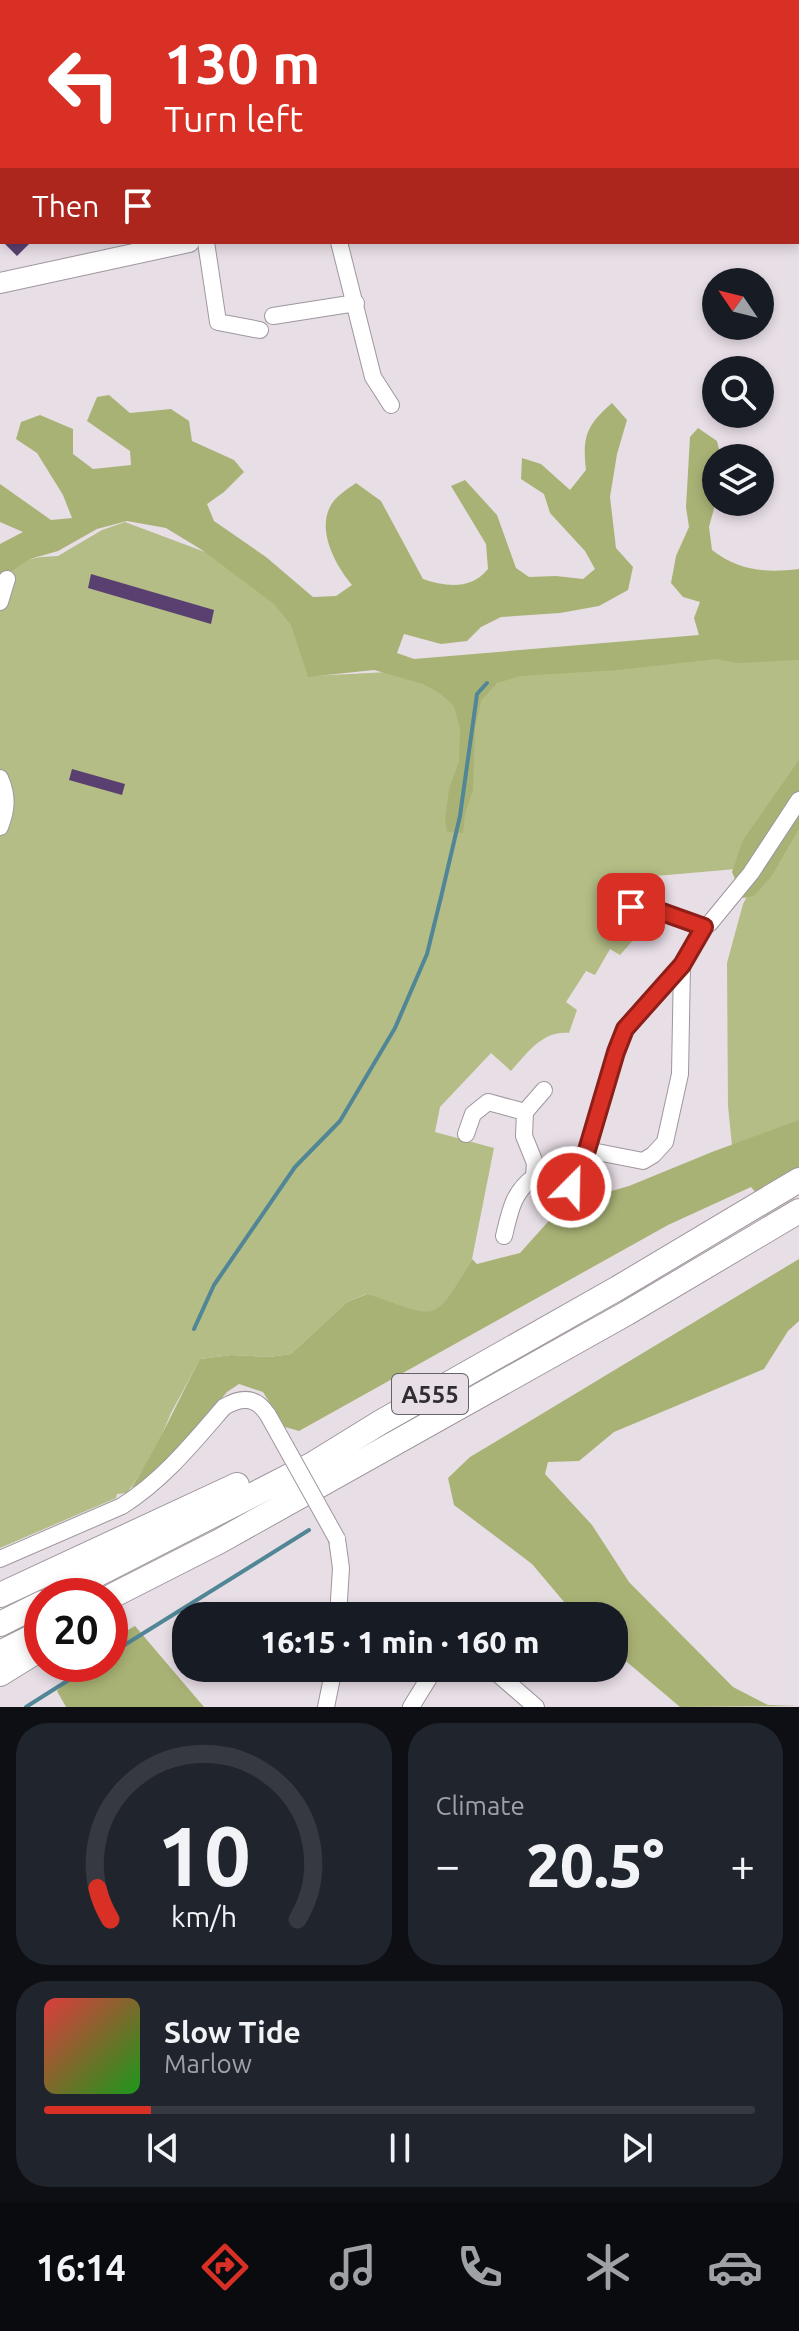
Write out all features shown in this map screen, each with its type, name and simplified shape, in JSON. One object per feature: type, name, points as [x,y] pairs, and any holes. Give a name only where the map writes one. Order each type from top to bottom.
[{"type":"highway","name":"A555","points":[[90,1578],[313,1464],[799,1180]]},
{"type":"highway","name":"A555","points":[[128,1588],[220,1541],[627,1313],[799,1211]]},
{"type":"highway","points":[[0,1595],[309,1451],[381,1422]]},
{"type":"highway","points":[[128,1596],[220,1541]]},
{"type":"highway","points":[[0,1624],[24,1612]]},
{"type":"highway","points":[[0,1653],[24,1641]]},
{"type":"highway","points":[[0,1674],[24,1659]]},
{"type":"main road","points":[[0,283],[180,244]]},
{"type":"street","points":[[206,244],[218,322],[260,330]]},
{"type":"street","points":[[340,244],[373,377],[391,405]]},
{"type":"street","points":[[273,316],[356,303]]},
{"type":"street","points":[[0,602],[7,579]]},
{"type":"street","points":[[0,778],[6,791],[6,809],[0,827]]},
{"type":"street","points":[[534,1177],[571,1187],[577,1165],[587,1150],[625,1029],[682,965],[704,927],[751,873],[799,800]]},
{"type":"street","points":[[615,908],[648,907],[704,927]]},
{"type":"street","points":[[587,1150],[643,1161],[665,1142],[680,1074],[682,965]]},
{"type":"street","points":[[504,1236],[517,1192],[534,1177],[535,1163],[524,1136],[525,1112],[544,1090]]},
{"type":"street","points":[[466,1134],[473,1114],[488,1102],[525,1112]]},
{"type":"street","points":[[0,1559],[122,1506],[138,1496],[164,1475],[224,1407],[244,1399],[260,1404],[268,1415],[337,1539],[341,1568],[339,1602]]},
{"type":"street","points":[[326,1707],[331,1682]]},
{"type":"street","points":[[411,1707],[426,1682]]},
{"type":"street","points":[[507,1682],[536,1707]]},
{"type":"green space","points":[[109,395],[130,413],[171,409],[189,421],[192,441],[234,460],[244,472],[207,504],[214,521],[266,557],[313,597],[336,596],[352,585],[331,550],[326,519],[334,501],[356,483],[381,501],[423,579],[440,584],[466,584],[488,569],[486,544],[451,486],[465,480],[497,515],[516,568],[529,577],[583,579],[595,569],[585,551],[550,513],[544,494],[521,479],[522,458],[541,464],[570,490],[586,470],[588,432],[612,403],[627,420],[617,454],[610,497],[616,548],[633,567],[628,590],[599,606],[560,613],[501,617],[481,627],[467,641],[441,644],[404,634],[397,653],[414,659],[699,635],[694,618],[700,602],[683,597],[671,583],[676,556],[689,527],[686,507],[690,437],[698,428],[718,444],[702,444],[702,516],[712,516],[709,527],[712,550],[732,562],[753,569],[799,569],[799,660],[736,663],[717,659],[618,670],[521,676],[497,683],[481,701],[475,729],[473,790],[463,833],[447,832],[445,820],[449,789],[459,761],[460,729],[454,706],[423,684],[374,670],[308,677],[291,625],[274,604],[202,550],[166,528],[127,521],[97,529],[58,551],[30,559],[0,579],[0,544],[23,532],[0,522],[0,484],[51,520],[72,518],[63,495],[37,453],[16,439],[21,422],[40,415],[73,429],[73,454],[93,469],[131,465],[130,451],[87,421],[97,397]]},
{"type":"green space","points":[[125,522],[229,561],[296,616],[312,676],[799,650],[799,771],[736,869],[610,880],[611,913],[650,914],[620,955],[610,949],[595,975],[586,971],[566,1002],[577,1010],[569,1033],[543,1039],[511,1071],[491,1053],[440,1107],[435,1132],[494,1148],[472,1259],[447,1303],[431,1313],[415,1312],[366,1294],[347,1302],[291,1354],[200,1359],[154,1453],[127,1493],[117,1494],[116,1498],[0,1548],[0,565],[58,556],[102,530]]},
{"type":"green space","points":[[799,760],[799,829],[771,877],[754,896],[743,898],[732,872],[743,840]]},
{"type":"green space","points":[[799,816],[799,1132],[733,1156],[728,1106],[727,963],[743,904]]},
{"type":"green space","points":[[799,1120],[799,1168],[758,1195],[751,1187],[668,1225],[299,1431],[285,1427],[263,1392],[239,1384],[227,1392],[172,1458],[131,1488],[159,1441],[200,1359],[291,1354],[347,1302],[367,1294],[408,1308],[431,1311],[449,1297],[472,1259],[477,1264],[520,1253],[563,1205],[629,1186]]},
{"type":"green space","points":[[799,1259],[799,1321],[788,1331],[764,1369],[614,1432],[579,1461],[548,1462],[545,1474],[592,1525],[629,1582],[733,1687],[768,1705],[799,1706],[680,1707],[628,1663],[628,1602],[564,1602],[532,1564],[454,1505],[448,1478],[470,1457]]},
{"type":"green space","points":[[135,1626],[172,1669],[172,1682],[183,1682],[204,1707],[66,1707],[57,1691],[65,1682],[128,1682],[128,1630]]},
{"type":"building","points":[[5,244],[29,244],[17,256]]},
{"type":"building","points":[[91,574],[214,610],[211,624],[88,588]]},
{"type":"building","points":[[72,769],[125,784],[122,795],[69,780]]},
{"type":"waterway","points":[[194,1329],[214,1285],[295,1167],[340,1121],[395,1028],[427,954],[460,816],[477,694],[487,683]]},
{"type":"waterway","points":[[128,1643],[309,1530]]},
{"type":"waterway","points":[[26,1707],[66,1682]]},
{"type":"route","points":[[571,1187],[577,1165],[587,1150],[625,1029],[682,965],[704,927],[648,907],[631,907]]}]
